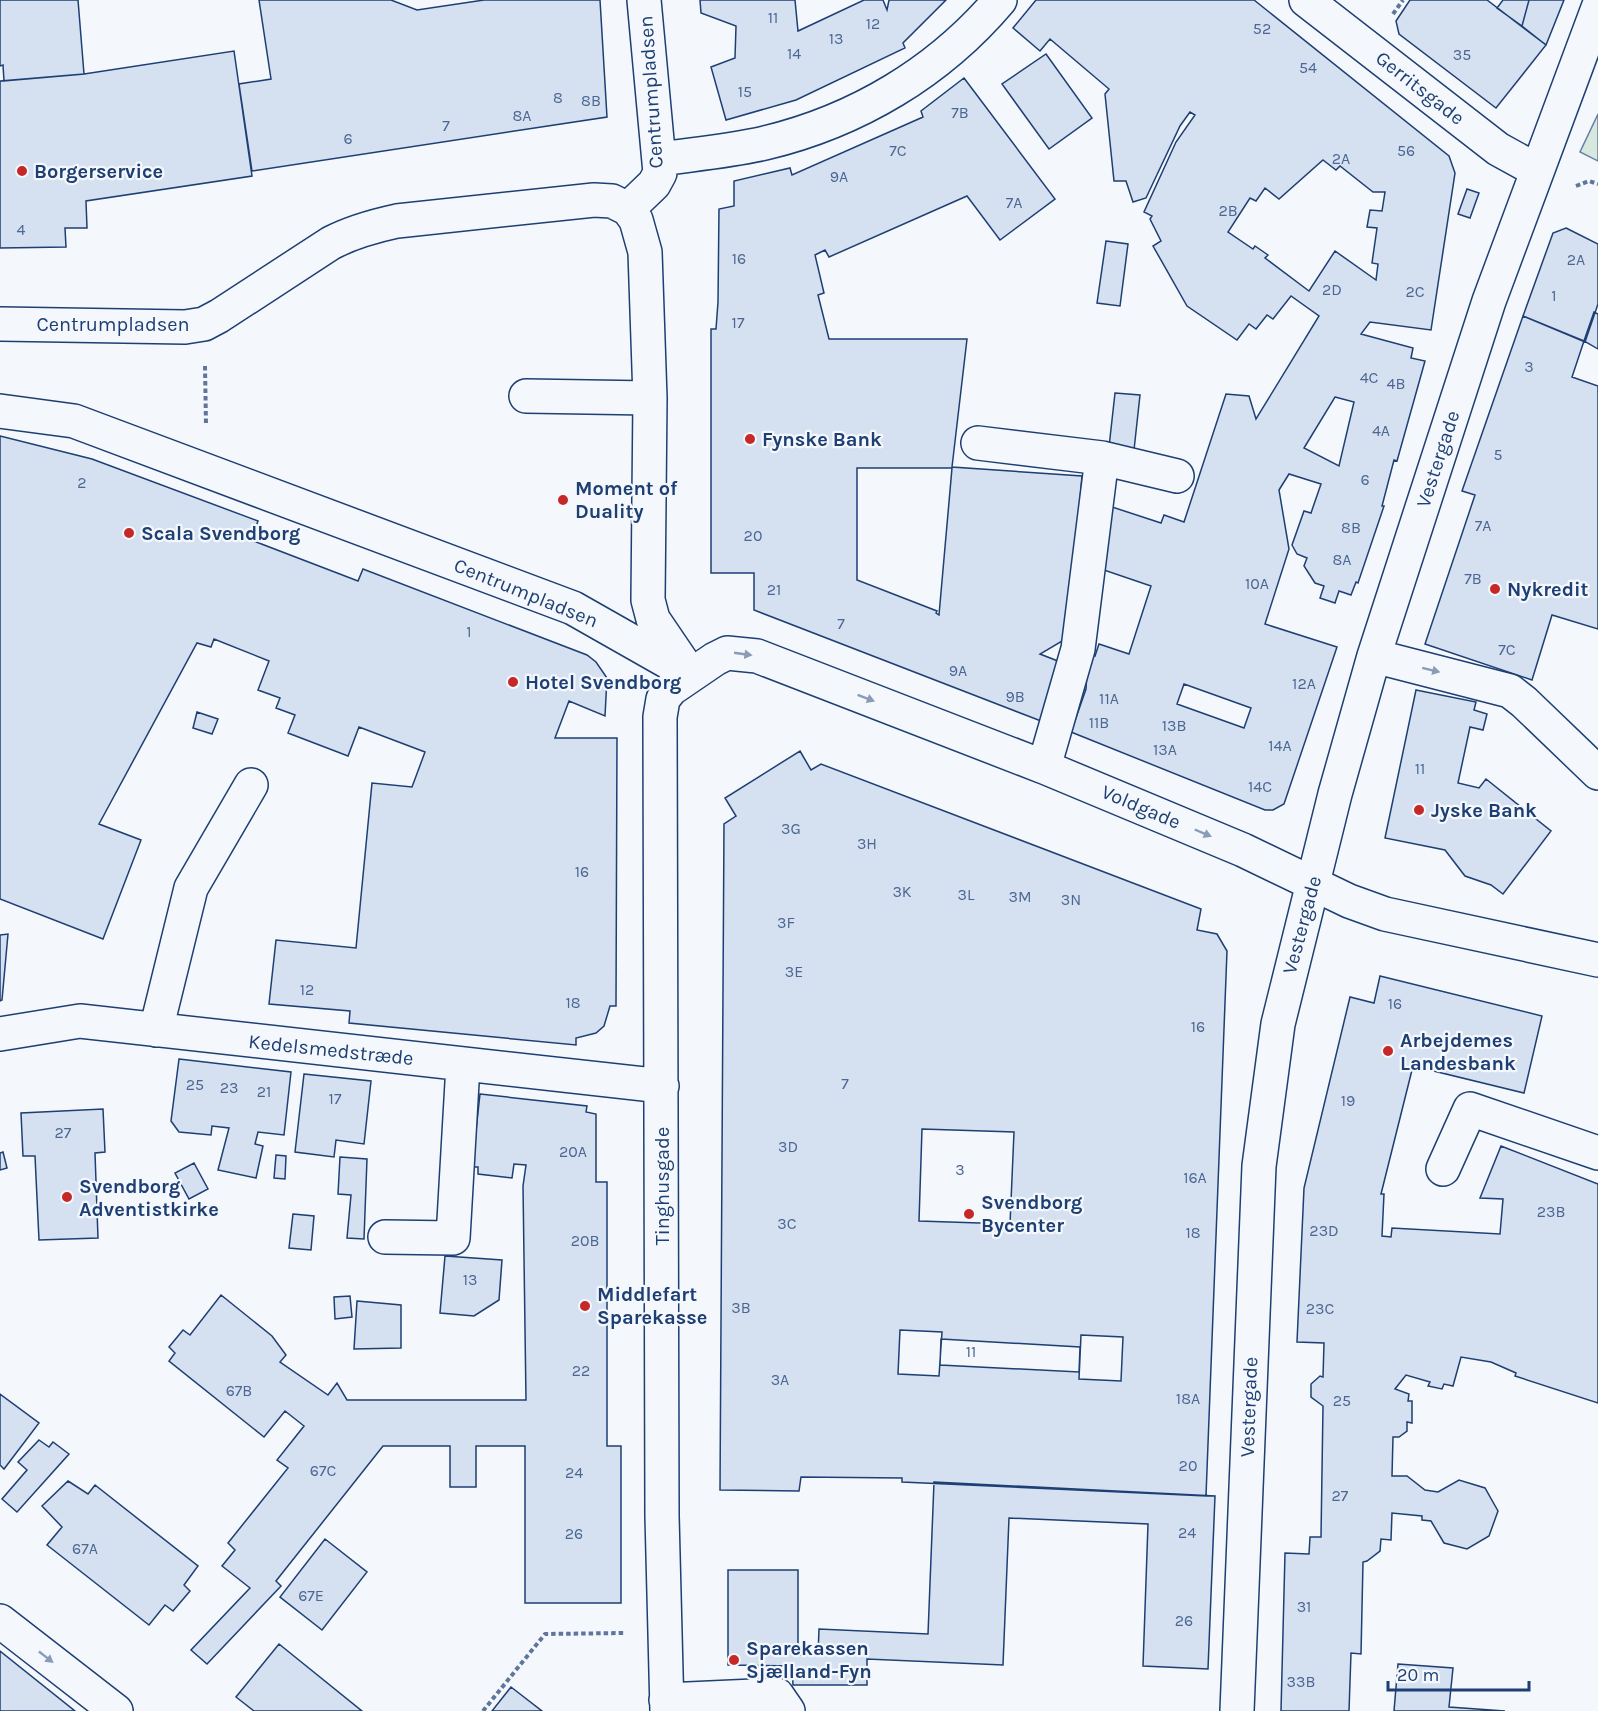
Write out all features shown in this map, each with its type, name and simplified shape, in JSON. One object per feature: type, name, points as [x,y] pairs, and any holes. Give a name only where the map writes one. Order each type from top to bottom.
[{"type":"street","name":"Centrumpladsen","points":[[0,324],[185,327],[204,324],[331,243],[372,226],[397,220],[594,201],[612,201],[628,209],[654,184],[660,173],[644,0]]},
{"type":"street","points":[[660,159],[764,143],[790,136],[866,106],[934,64],[961,41],[1000,0]]},
{"type":"street","name":"Gerritsgade","points":[[1306,0],[1498,149],[1536,170]]},
{"type":"street","name":"Vestergade","points":[[1237,1711],[1259,1166],[1278,1024],[1374,656],[1489,301],[1598,8]]},
{"type":"street","points":[[628,209],[636,220],[645,252],[650,398],[648,600],[653,620],[691,675]]},
{"type":"street","points":[[526,396],[650,398]]},
{"type":"street","name":"Centrumpladsen","points":[[0,411],[74,421],[573,608],[691,675]]},
{"type":"street","points":[[978,443],[1102,458],[1177,476]]},
{"type":"street","points":[[1044,767],[1078,649],[1102,458]]},
{"type":"street","name":"Voldgade","points":[[691,675],[726,653],[757,656],[1044,767],[1243,850],[1313,886],[1385,914],[1598,960]]},
{"type":"street","points":[[1374,656],[1496,686],[1524,702],[1598,773]]},
{"type":"street","name":"Tinghusgade","points":[[667,1705],[662,1516],[660,717],[663,699],[671,689],[691,675]]},
{"type":"street","points":[[156,1030],[191,888],[251,785]]},
{"type":"street","name":"Kedelsmedstræde","points":[[0,1034],[80,1021],[662,1086]]},
{"type":"street","points":[[385,1238],[453,1238],[464,1065]]},
{"type":"street","points":[[1443,1169],[1470,1109],[1598,1153]]},
{"type":"street","points":[[0,1621],[116,1711]]},
{"type":"street","points":[[667,1705],[777,1695],[788,1711]]},
{"type":"path","points":[[204,324],[207,471]]},
{"type":"path","points":[[483,1711],[545,1634],[607,1633]]},
{"type":"shaded area","points":[[1598,114],[1598,161],[1580,152]]},
{"type":"building","points":[[0,0],[78,0],[84,74],[4,81],[3,65],[0,66]]},
{"type":"building","points":[[259,0],[391,0],[417,10],[484,0],[600,0],[607,117],[252,171],[239,84],[271,79]]},
{"type":"building","points":[[700,0],[795,0],[798,31],[864,0],[883,0],[887,10],[889,0],[946,0],[903,43],[905,48],[796,100],[726,120],[711,67],[735,58],[736,26],[701,13]]},
{"type":"building","points":[[1036,0],[1254,0],[1449,156],[1455,173],[1431,330],[1370,322],[1361,334],[1413,348],[1411,358],[1425,361],[1397,461],[1394,460],[1382,506],[1384,506],[1358,583],[1356,582],[1351,595],[1339,591],[1335,603],[1320,598],[1324,586],[1315,583],[1304,566],[1307,558],[1297,554],[1292,545],[1304,511],[1311,513],[1321,484],[1289,474],[1279,490],[1289,549],[1265,624],[1337,647],[1284,804],[1273,810],[1265,810],[1071,732],[1086,689],[1088,654],[1095,656],[1099,644],[1129,654],[1151,586],[1098,568],[1103,504],[1161,523],[1164,515],[1184,522],[1226,394],[1249,396],[1256,419],[1319,316],[1291,296],[1273,319],[1267,315],[1256,329],[1249,324],[1237,340],[1187,306],[1153,246],[1161,241],[1150,219],[1152,216],[1144,212],[1176,142],[1195,115],[1190,112],[1180,126],[1146,198],[1133,202],[1126,181],[1114,181],[1105,94],[1109,89],[1050,39],[1040,51],[1013,28]],"holes":[[[1323,160],[1336,170],[1340,166],[1373,192],[1385,192],[1382,211],[1370,210],[1367,227],[1377,228],[1372,263],[1378,264],[1376,280],[1335,251],[1309,291],[1265,258],[1268,255],[1255,246],[1253,249],[1228,232],[1250,198],[1256,201],[1265,188],[1279,199]],[[1335,397],[1354,402],[1339,466],[1304,448]],[[1184,684],[1251,708],[1244,728],[1177,704]]]},
{"type":"building","points":[[1410,0],[1487,0],[1546,45],[1496,108],[1399,34],[1396,21]]},
{"type":"building","points":[[1503,0],[1529,0],[1522,26],[1497,8]]},
{"type":"building","points":[[1529,0],[1564,0],[1546,45],[1522,26]]},
{"type":"building","points":[[234,51],[252,176],[86,201],[87,228],[65,228],[66,247],[0,248],[0,81],[84,74]]},
{"type":"building","points":[[1046,54],[1092,118],[1049,149],[1002,84]]},
{"type":"building","points":[[964,78],[1055,199],[1000,240],[967,196],[829,257],[825,250],[815,255],[824,293],[818,295],[829,339],[967,339],[952,467],[1082,476],[1068,642],[1062,641],[1040,654],[1063,663],[1041,721],[754,610],[754,573],[711,573],[711,329],[716,329],[718,302],[719,209],[734,206],[734,181],[790,168],[792,175],[923,117],[921,111]],"holes":[[[857,468],[952,468],[939,615],[937,611],[857,580]]]},
{"type":"building","points":[[1467,189],[1479,193],[1470,218],[1458,214]]},
{"type":"building","points":[[1566,228],[1598,244],[1598,304],[1585,342],[1523,316],[1553,233]]},
{"type":"building","points":[[1106,241],[1128,244],[1120,306],[1097,303]]},
{"type":"building","points":[[1594,312],[1598,314],[1598,349],[1584,341]]},
{"type":"building","points":[[1523,316],[1584,341],[1572,377],[1598,386],[1598,629],[1552,615],[1532,680],[1425,644],[1475,495],[1462,491]]},
{"type":"building","points":[[1115,393],[1140,395],[1134,450],[1109,447]]},
{"type":"building","points":[[0,436],[92,459],[258,521],[251,540],[358,581],[363,569],[587,655],[596,662],[607,678],[605,716],[569,701],[555,738],[617,738],[616,1006],[610,1006],[604,1026],[596,1033],[576,1038],[576,1045],[349,1023],[350,1011],[269,1004],[276,940],[356,948],[372,783],[412,787],[425,752],[359,727],[348,756],[288,733],[295,715],[276,708],[280,698],[258,690],[269,661],[214,639],[211,647],[197,643],[99,824],[141,840],[103,939],[0,899]]},
{"type":"building","points":[[1416,690],[1476,702],[1474,710],[1487,714],[1483,730],[1470,727],[1458,783],[1479,788],[1486,779],[1551,831],[1503,894],[1491,885],[1465,876],[1445,850],[1385,838]]},
{"type":"building","points":[[197,712],[218,719],[212,734],[193,728]]},
{"type":"building","name":"Svendborg Bycenter","points":[[800,751],[811,770],[821,764],[1201,909],[1197,930],[1217,934],[1227,951],[1206,1496],[902,1482],[902,1478],[801,1477],[799,1491],[720,1490],[724,824],[736,816],[725,798]]},
{"type":"building","points":[[8,934],[2,1000],[0,1001],[0,935]]},
{"type":"building","points":[[1380,976],[1542,1016],[1524,1093],[1413,1066],[1381,1194],[1384,1194],[1382,1236],[1391,1237],[1392,1228],[1500,1234],[1503,1199],[1480,1198],[1501,1146],[1598,1184],[1598,1403],[1515,1376],[1516,1373],[1491,1362],[1461,1357],[1453,1386],[1444,1384],[1442,1389],[1428,1386],[1430,1382],[1406,1375],[1395,1389],[1409,1394],[1408,1401],[1412,1401],[1412,1423],[1407,1422],[1407,1431],[1399,1437],[1393,1437],[1392,1476],[1407,1476],[1425,1490],[1438,1492],[1459,1480],[1485,1488],[1498,1511],[1489,1536],[1467,1549],[1444,1543],[1431,1521],[1422,1520],[1422,1516],[1392,1513],[1391,1540],[1381,1539],[1380,1551],[1363,1562],[1361,1654],[1351,1653],[1349,1711],[1281,1711],[1285,1553],[1309,1554],[1310,1537],[1321,1537],[1323,1406],[1311,1397],[1311,1384],[1320,1376],[1323,1377],[1324,1343],[1297,1342],[1304,1188],[1350,997],[1374,1003]]},
{"type":"building","points":[[179,1059],[291,1072],[284,1135],[258,1132],[255,1144],[263,1146],[256,1178],[218,1170],[229,1128],[212,1126],[211,1135],[179,1132],[171,1121]]},
{"type":"building","points":[[304,1074],[371,1081],[364,1144],[336,1140],[334,1157],[295,1152]]},
{"type":"building","points":[[480,1094],[587,1106],[586,1112],[596,1114],[596,1182],[607,1182],[607,1446],[621,1446],[621,1603],[525,1603],[525,1446],[476,1446],[476,1487],[450,1487],[450,1446],[383,1446],[276,1581],[281,1586],[207,1664],[191,1650],[250,1588],[222,1566],[235,1550],[228,1543],[288,1468],[277,1460],[304,1426],[285,1411],[264,1437],[169,1361],[175,1353],[169,1347],[183,1330],[190,1335],[221,1295],[272,1336],[286,1355],[280,1362],[328,1395],[337,1383],[347,1400],[526,1400],[523,1186],[526,1165],[514,1164],[512,1178],[478,1174],[478,1167],[472,1167]]},
{"type":"building","name":"Svendborg Adventistkirke","points":[[103,1109],[105,1152],[95,1153],[98,1238],[39,1240],[35,1156],[23,1156],[21,1113]]},
{"type":"building","points":[[922,1129],[1014,1132],[1010,1224],[919,1221]]},
{"type":"building","points":[[3,1152],[7,1168],[0,1170],[0,1153]]},
{"type":"building","points":[[276,1155],[286,1156],[285,1179],[274,1178]]},
{"type":"building","points":[[340,1157],[367,1159],[364,1239],[347,1238],[351,1195],[338,1194]]},
{"type":"building","points":[[194,1163],[208,1189],[189,1199],[175,1173]]},
{"type":"building","points":[[293,1214],[314,1216],[311,1250],[289,1248]]},
{"type":"building","points":[[445,1256],[502,1260],[499,1300],[474,1316],[440,1313]]},
{"type":"building","points":[[350,1296],[352,1317],[335,1319],[334,1297]]},
{"type":"building","points":[[357,1301],[401,1305],[401,1348],[354,1349]]},
{"type":"building","points":[[900,1330],[942,1332],[939,1376],[898,1374]]},
{"type":"building","points":[[1081,1335],[1123,1337],[1121,1381],[1079,1379]]},
{"type":"building","points":[[941,1339],[1080,1347],[1079,1372],[940,1365]]},
{"type":"building","points":[[0,1394],[39,1423],[4,1469],[0,1465]]},
{"type":"building","points":[[39,1440],[49,1447],[53,1442],[69,1454],[17,1512],[2,1499],[27,1470],[18,1462]]},
{"type":"building","points":[[68,1481],[88,1494],[95,1485],[198,1566],[184,1585],[190,1591],[173,1611],[165,1605],[149,1625],[47,1545],[62,1527],[42,1506]]},
{"type":"building","points":[[934,1482],[1215,1496],[1208,1669],[1143,1666],[1148,1524],[1009,1518],[1003,1665],[867,1659],[867,1685],[793,1685],[792,1666],[728,1665],[728,1570],[798,1570],[798,1655],[818,1655],[819,1629],[928,1634]]},
{"type":"building","points":[[325,1539],[367,1572],[322,1630],[280,1597]]},
{"type":"building","points":[[279,1644],[362,1711],[254,1711],[236,1697]]},
{"type":"building","points":[[0,1651],[75,1711],[0,1711]]},
{"type":"building","points":[[1398,1664],[1453,1668],[1449,1707],[1505,1711],[1394,1711]]},
{"type":"building","points":[[511,1687],[542,1711],[492,1711]]},
{"type":"place","name":"Borgerservice","points":[[22,171]]},
{"type":"place","name":"Fynske Bank","points":[[750,439]]},
{"type":"place","name":"Moment of Duality","points":[[563,500]]},
{"type":"place","name":"Scala Svendborg","points":[[129,533]]},
{"type":"place","name":"Nykredit","points":[[1495,589]]},
{"type":"place","name":"Hotel Svendborg","points":[[513,682]]},
{"type":"place","name":"Jyske Bank","points":[[1419,810]]},
{"type":"place","name":"Arbejdemes Landesbank","points":[[1388,1051]]},
{"type":"place","name":"Svendborg Adventistkirke","points":[[67,1197]]},
{"type":"place","name":"Svendborg Bycenter","points":[[969,1214]]},
{"type":"place","name":"Middlefart Sparekasse","points":[[585,1306]]},
{"type":"place","name":"Sparekassen Sjælland-Fyn","points":[[734,1660]]}]
